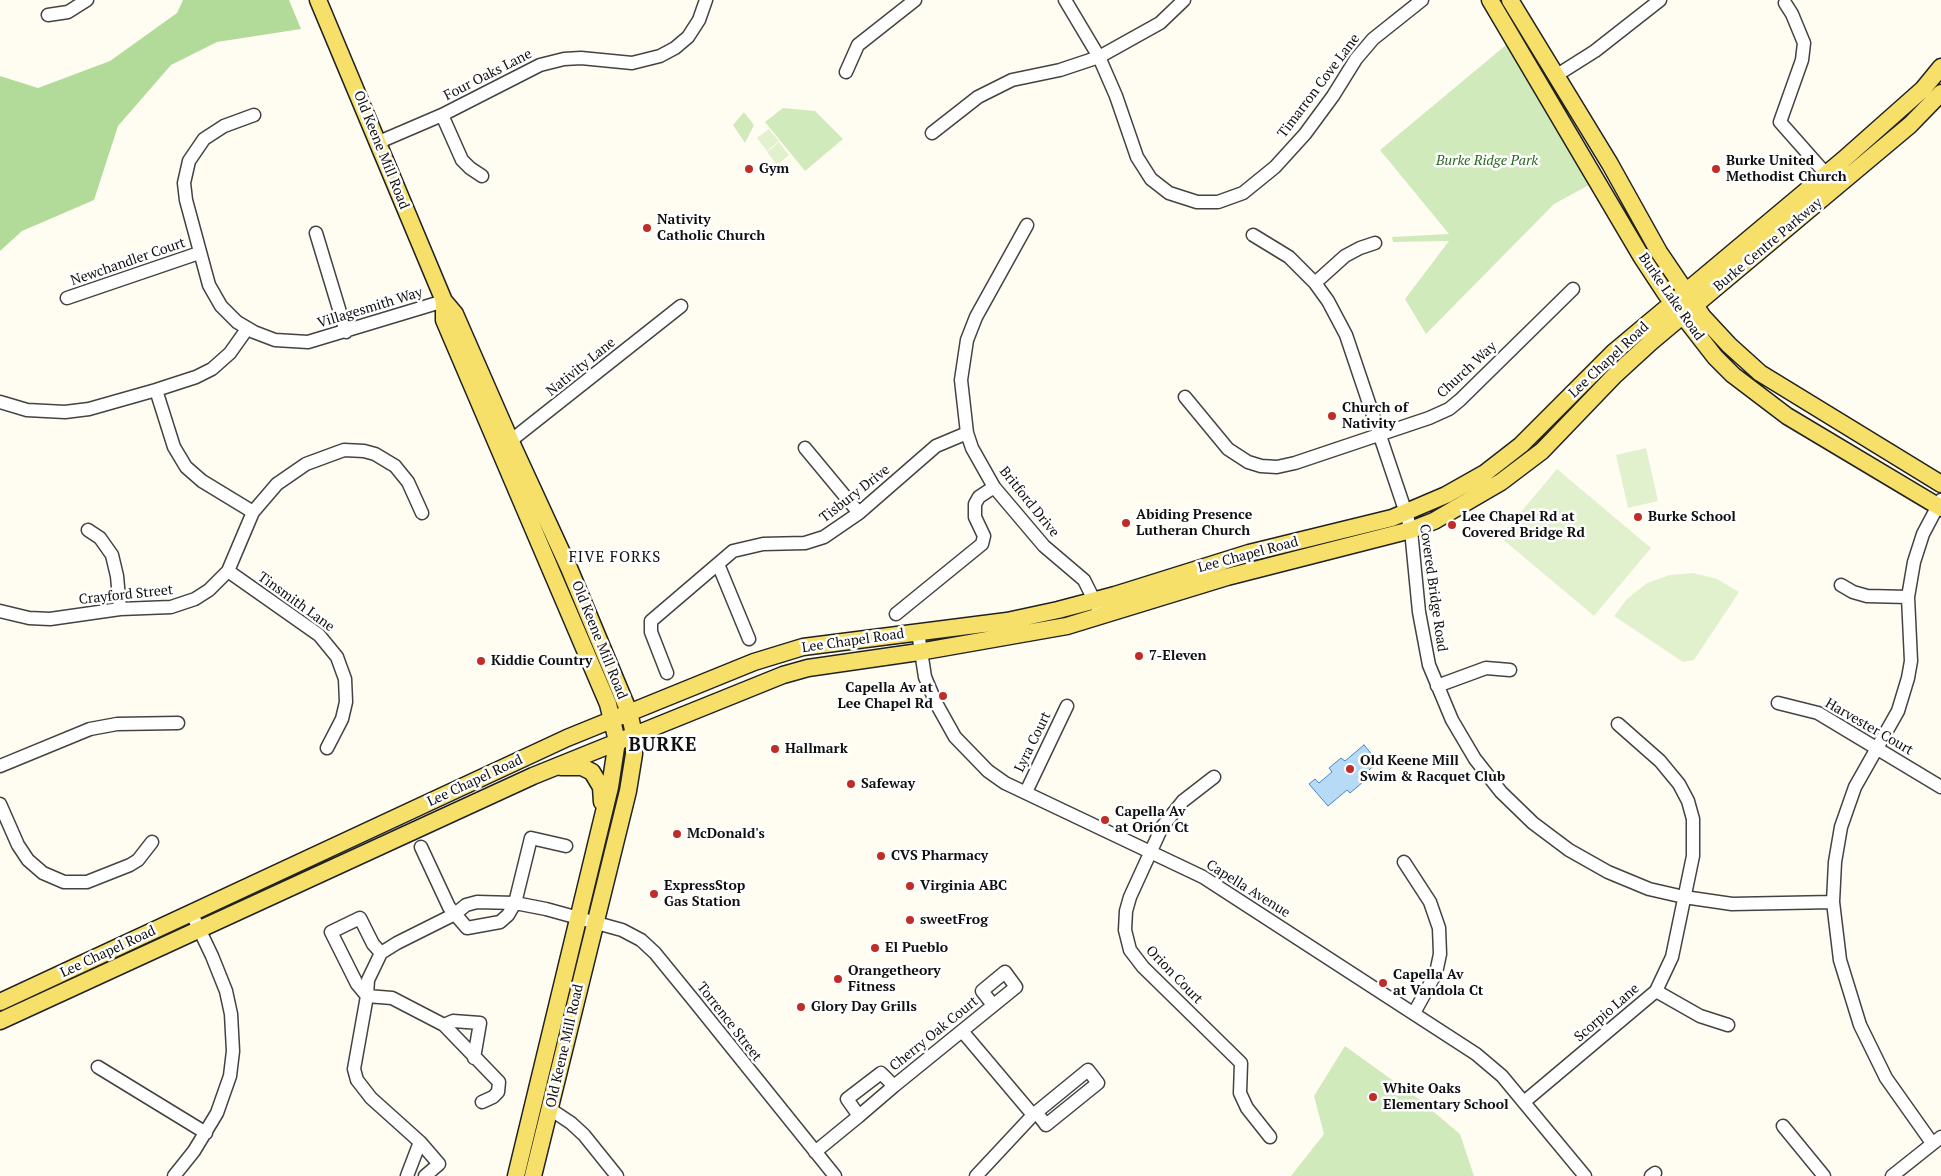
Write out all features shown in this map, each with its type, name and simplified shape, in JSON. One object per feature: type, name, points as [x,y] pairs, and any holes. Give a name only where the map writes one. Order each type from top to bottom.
[{"type":"main road","name":"Old Keene Mill Road","points":[[318,0],[444,301],[455,314],[612,718],[617,741],[614,769],[516,1176]]},
{"type":"main road","name":"Burke Lake Road","points":[[1490,0],[1539,80],[1641,256],[1672,303],[1689,311],[1760,373],[1941,484]]},
{"type":"main road","name":"Burke Lake Road","points":[[1510,0],[1557,75],[1659,252],[1686,291],[1689,311],[1715,357],[1758,395],[1841,449],[1940,504]]},
{"type":"main road","name":"Burke Centre Parkway","points":[[1686,291],[1903,107],[1941,67]]},
{"type":"main road","name":"Burke Centre Parkway","points":[[1689,311],[1910,125],[1941,93]]},
{"type":"main road","name":"Lee Chapel Road","points":[[0,1002],[612,718],[754,662],[788,651],[831,643],[1007,620],[1095,600],[1249,553],[1406,513],[1446,495],[1505,458],[1537,430],[1614,352],[1686,291]]},
{"type":"main road","name":"Lee Chapel Road","points":[[0,1021],[549,769],[755,685],[800,670],[1044,631],[1101,617],[1227,577],[1410,530],[1459,508],[1521,468],[1563,430],[1615,375],[1689,311]]},
{"type":"main road","name":"Old Keene Mill Road","points":[[505,446],[569,568],[629,712],[634,734],[634,754],[628,790],[533,1176]]},
{"type":"main road","points":[[549,769],[582,767],[596,776],[602,793],[601,822]]},
{"type":"street","points":[[48,15],[68,12],[87,0]]},
{"type":"street","name":"Four Oaks Lane","points":[[378,142],[442,115],[522,72],[553,61],[581,58],[632,63],[660,56],[675,48],[692,31],[706,0]]},
{"type":"street","points":[[846,72],[858,46],[915,0]]},
{"type":"street","name":"Timarron Cove Lane","points":[[1065,0],[1099,58],[1116,96],[1138,157],[1151,179],[1169,194],[1194,202],[1218,202],[1243,194],[1275,167],[1305,134],[1333,96],[1356,59],[1373,39],[1422,0]]},
{"type":"street","points":[[932,133],[978,98],[1012,80],[1060,70],[1099,58],[1160,23],[1184,0]]},
{"type":"street","points":[[1557,75],[1594,51],[1660,0]]},
{"type":"street","points":[[1785,3],[1792,14],[1804,44],[1802,60],[1780,122],[1826,174]]},
{"type":"street","name":"Villagesmith Way","points":[[254,115],[211,133],[197,146],[189,161],[185,175],[184,191],[199,253],[209,285],[226,311],[247,329],[275,340],[296,343],[322,340],[444,301]]},
{"type":"street","points":[[442,115],[462,160],[482,176]]},
{"type":"street","name":"Britford Drive","points":[[1027,225],[976,317],[967,340],[961,380],[967,433],[972,448],[994,487],[1044,546],[1084,580],[1095,600],[1101,617]]},
{"type":"street","points":[[316,233],[346,332]]},
{"type":"street","name":"Covered Bridge Road","points":[[1253,235],[1289,257],[1315,283],[1328,301],[1346,335],[1406,513],[1410,530],[1422,634],[1437,686],[1452,720],[1475,759],[1501,792],[1533,824],[1569,850],[1608,872],[1649,889],[1684,897],[1732,904],[1833,902]]},
{"type":"street","points":[[1315,283],[1345,256],[1360,248],[1374,244]]},
{"type":"street","name":"Newchandler Court","points":[[67,298],[199,253]]},
{"type":"street","name":"Church Way","points":[[1185,397],[1228,449],[1248,462],[1261,466],[1277,467],[1295,464],[1429,418],[1460,400],[1573,289]]},
{"type":"street","name":"Nativity Lane","points":[[505,446],[680,306]]},
{"type":"street","points":[[0,402],[27,410],[65,412],[98,407],[156,390],[196,377],[212,369],[230,353],[247,329]]},
{"type":"street","points":[[156,390],[174,447],[186,467],[202,482],[253,512]]},
{"type":"street","name":"Tisbury Drive","points":[[667,674],[651,632],[651,621],[718,564],[733,552],[763,544],[804,543],[824,537],[859,514],[936,446],[967,433]]},
{"type":"street","points":[[805,448],[859,514]]},
{"type":"street","name":"Crayford Street","points":[[1,613],[29,618],[50,619],[120,609],[158,609],[184,604],[209,590],[228,571],[253,512],[277,484],[295,470],[333,453],[353,450],[375,454],[395,466],[408,482],[422,513]]},
{"type":"street","points":[[896,614],[982,544],[984,536],[975,518],[975,504],[979,498],[994,487]]},
{"type":"street","points":[[1892,1176],[1936,1140],[1886,1078],[1860,1025],[1840,960],[1833,902],[1834,862],[1841,827],[1855,787],[1898,711],[1908,678],[1911,662],[1908,597],[1914,562],[1923,534],[1940,504]]},
{"type":"street","points":[[88,530],[100,538],[112,555],[117,576],[120,609]]},
{"type":"street","points":[[718,564],[749,640]]},
{"type":"street","name":"Tinsmith Lane","points":[[228,571],[318,635],[337,657],[345,679],[346,702],[342,719],[327,748]]},
{"type":"street","points":[[1841,585],[1852,592],[1867,596],[1908,597]]},
{"type":"street","name":"Capella Avenue","points":[[918,632],[919,652],[925,677],[936,703],[955,737],[988,771],[1026,792],[1203,877],[1414,1013],[1493,1068],[1524,1102],[1585,1176]]},
{"type":"street","points":[[1437,686],[1486,668],[1510,670]]},
{"type":"street","name":"Harvester Court","points":[[1778,703],[1818,714],[1941,787]]},
{"type":"street","name":"Lyra Court","points":[[1026,792],[1067,706]]},
{"type":"street","points":[[0,766],[66,737],[90,729],[118,724],[178,723]]},
{"type":"street","name":"Scorpio Lane","points":[[1524,1102],[1656,991],[1672,957],[1694,840],[1693,819],[1688,801],[1679,784],[1660,761],[1618,724]]},
{"type":"street","name":"Orion Court","points":[[1214,777],[1173,811],[1151,851],[1126,911],[1125,930],[1130,950],[1143,967],[1242,1063],[1240,1094],[1247,1108],[1270,1137]]},
{"type":"street","points":[[0,804],[18,845],[28,860],[43,873],[64,882],[87,882],[122,868],[138,860],[152,842]]},
{"type":"street","points":[[421,848],[449,907],[467,928],[476,928],[500,922],[508,915],[515,903],[531,838],[566,846]]},
{"type":"street","points":[[1404,862],[1430,902],[1439,928],[1440,954],[1436,973],[1414,1013]]},
{"type":"street","name":"Torrence Street","points":[[381,953],[455,914],[466,905],[477,902],[515,903],[577,917],[634,936],[655,954],[835,1176]]},
{"type":"street","points":[[174,1176],[206,1133],[220,1105],[230,1076],[234,1037],[226,991],[200,928],[191,912]]},
{"type":"street","points":[[425,1176],[439,1164],[420,1142],[371,1098],[357,1080],[354,1069],[367,996],[368,980],[381,953],[360,918],[331,932],[357,984],[367,996],[392,998],[444,1025],[499,1082],[498,1092],[482,1102]]},
{"type":"street","points":[[1656,991],[1700,1016],[1728,1024]]},
{"type":"street","name":"Cherry Oak Court","points":[[815,1152],[993,1005]]},
{"type":"street","points":[[444,1025],[454,1021],[480,1023],[474,1058]]},
{"type":"street","points":[[962,1031],[1035,1114],[1046,1125],[1098,1083],[1088,1070],[1035,1114],[976,1176]]},
{"type":"street","points":[[98,1067],[206,1133]]},
{"type":"street","name":"Cherry Oak Court","points":[[859,1116],[846,1099],[881,1073],[894,1086]]},
{"type":"street","points":[[550,1109],[571,1123],[584,1135],[617,1176]]},
{"type":"street","points":[[1783,1126],[1824,1176]]},
{"type":"street","points":[[407,1176],[420,1142]]},
{"type":"green space","points":[[183,0],[289,0],[301,29],[217,42],[171,65],[118,126],[94,200],[22,231],[0,251],[0,76],[38,88],[110,61],[177,13]]},
{"type":"green space","name":"Burke Ridge Park","points":[[1506,45],[1509,49],[1511,48],[1589,185],[1554,204],[1426,334],[1405,299],[1449,241],[1393,242],[1392,237],[1449,234],[1380,150]]},
{"type":"green space","points":[[783,108],[815,111],[843,139],[805,171],[765,122]]},
{"type":"green space","points":[[744,112],[754,125],[745,143],[733,125]]},
{"type":"green space","points":[[769,129],[779,141],[767,151],[757,138]]},
{"type":"green space","points":[[779,142],[789,155],[777,165],[767,152]]},
{"type":"green space","points":[[1646,448],[1658,501],[1628,508],[1616,455]]},
{"type":"green space","points":[[1557,469],[1651,548],[1594,616],[1500,537]]},
{"type":"green space","points":[[1693,573],[1717,579],[1739,592],[1694,660],[1683,662],[1614,616],[1627,599],[1647,583],[1670,575]]},
{"type":"green space","name":"White Oaks Elementary School","points":[[1345,1046],[1416,1097],[1460,1134],[1474,1176],[1291,1176],[1324,1134],[1314,1096]]},
{"type":"water","points":[[1364,745],[1378,762],[1360,778],[1363,782],[1350,793],[1347,790],[1328,806],[1309,784],[1315,779],[1319,783],[1332,772],[1329,768],[1341,758],[1345,761]]},
{"type":"place","name":"Gym","points":[[749,169]]},
{"type":"place","name":"Burke United Methodist Church","points":[[1716,169]]},
{"type":"place","name":"Nativity Catholic Church","points":[[647,228]]},
{"type":"place","name":"Church of Nativity","points":[[1332,416]]},
{"type":"place","name":"Burke School","points":[[1638,517]]},
{"type":"place","name":"Abiding Presence Lutheran Church","points":[[1126,523]]},
{"type":"place","name":"Lee Chapel Rd at Covered Bridge Rd","points":[[1452,525]]},
{"type":"place","name":"7-Eleven","points":[[1139,656]]},
{"type":"place","name":"Kiddie Country","points":[[481,661]]},
{"type":"place","name":"Capella Av at Lee Chapel Rd","points":[[943,696]]},
{"type":"place","name":"Hallmark","points":[[775,749]]},
{"type":"place","name":"Old Keene Mill Swim & Racquet Club","points":[[1350,769]]},
{"type":"place","name":"Safeway","points":[[851,784]]},
{"type":"place","name":"Capella Av at Orion Ct","points":[[1105,820]]},
{"type":"place","name":"McDonald's","points":[[677,834]]},
{"type":"place","name":"CVS Pharmacy","points":[[881,856]]},
{"type":"place","name":"Virginia ABC","points":[[910,886]]},
{"type":"place","name":"ExpressStop Gas Station","points":[[654,894]]},
{"type":"place","name":"sweetFrog","points":[[910,920]]},
{"type":"place","name":"El Pueblo","points":[[875,948]]},
{"type":"place","name":"Orangetheory Fitness","points":[[838,979]]},
{"type":"place","name":"Capella Av at Vandola Ct","points":[[1383,983]]},
{"type":"place","name":"Glory Day Grills","points":[[801,1007]]},
{"type":"place","name":"White Oaks Elementary School","points":[[1373,1097]]},
{"type":"district","name":"FIVE FORKS","points":[[615,558]]},
{"type":"district","name":"BURKE","points":[[663,746]]}]
